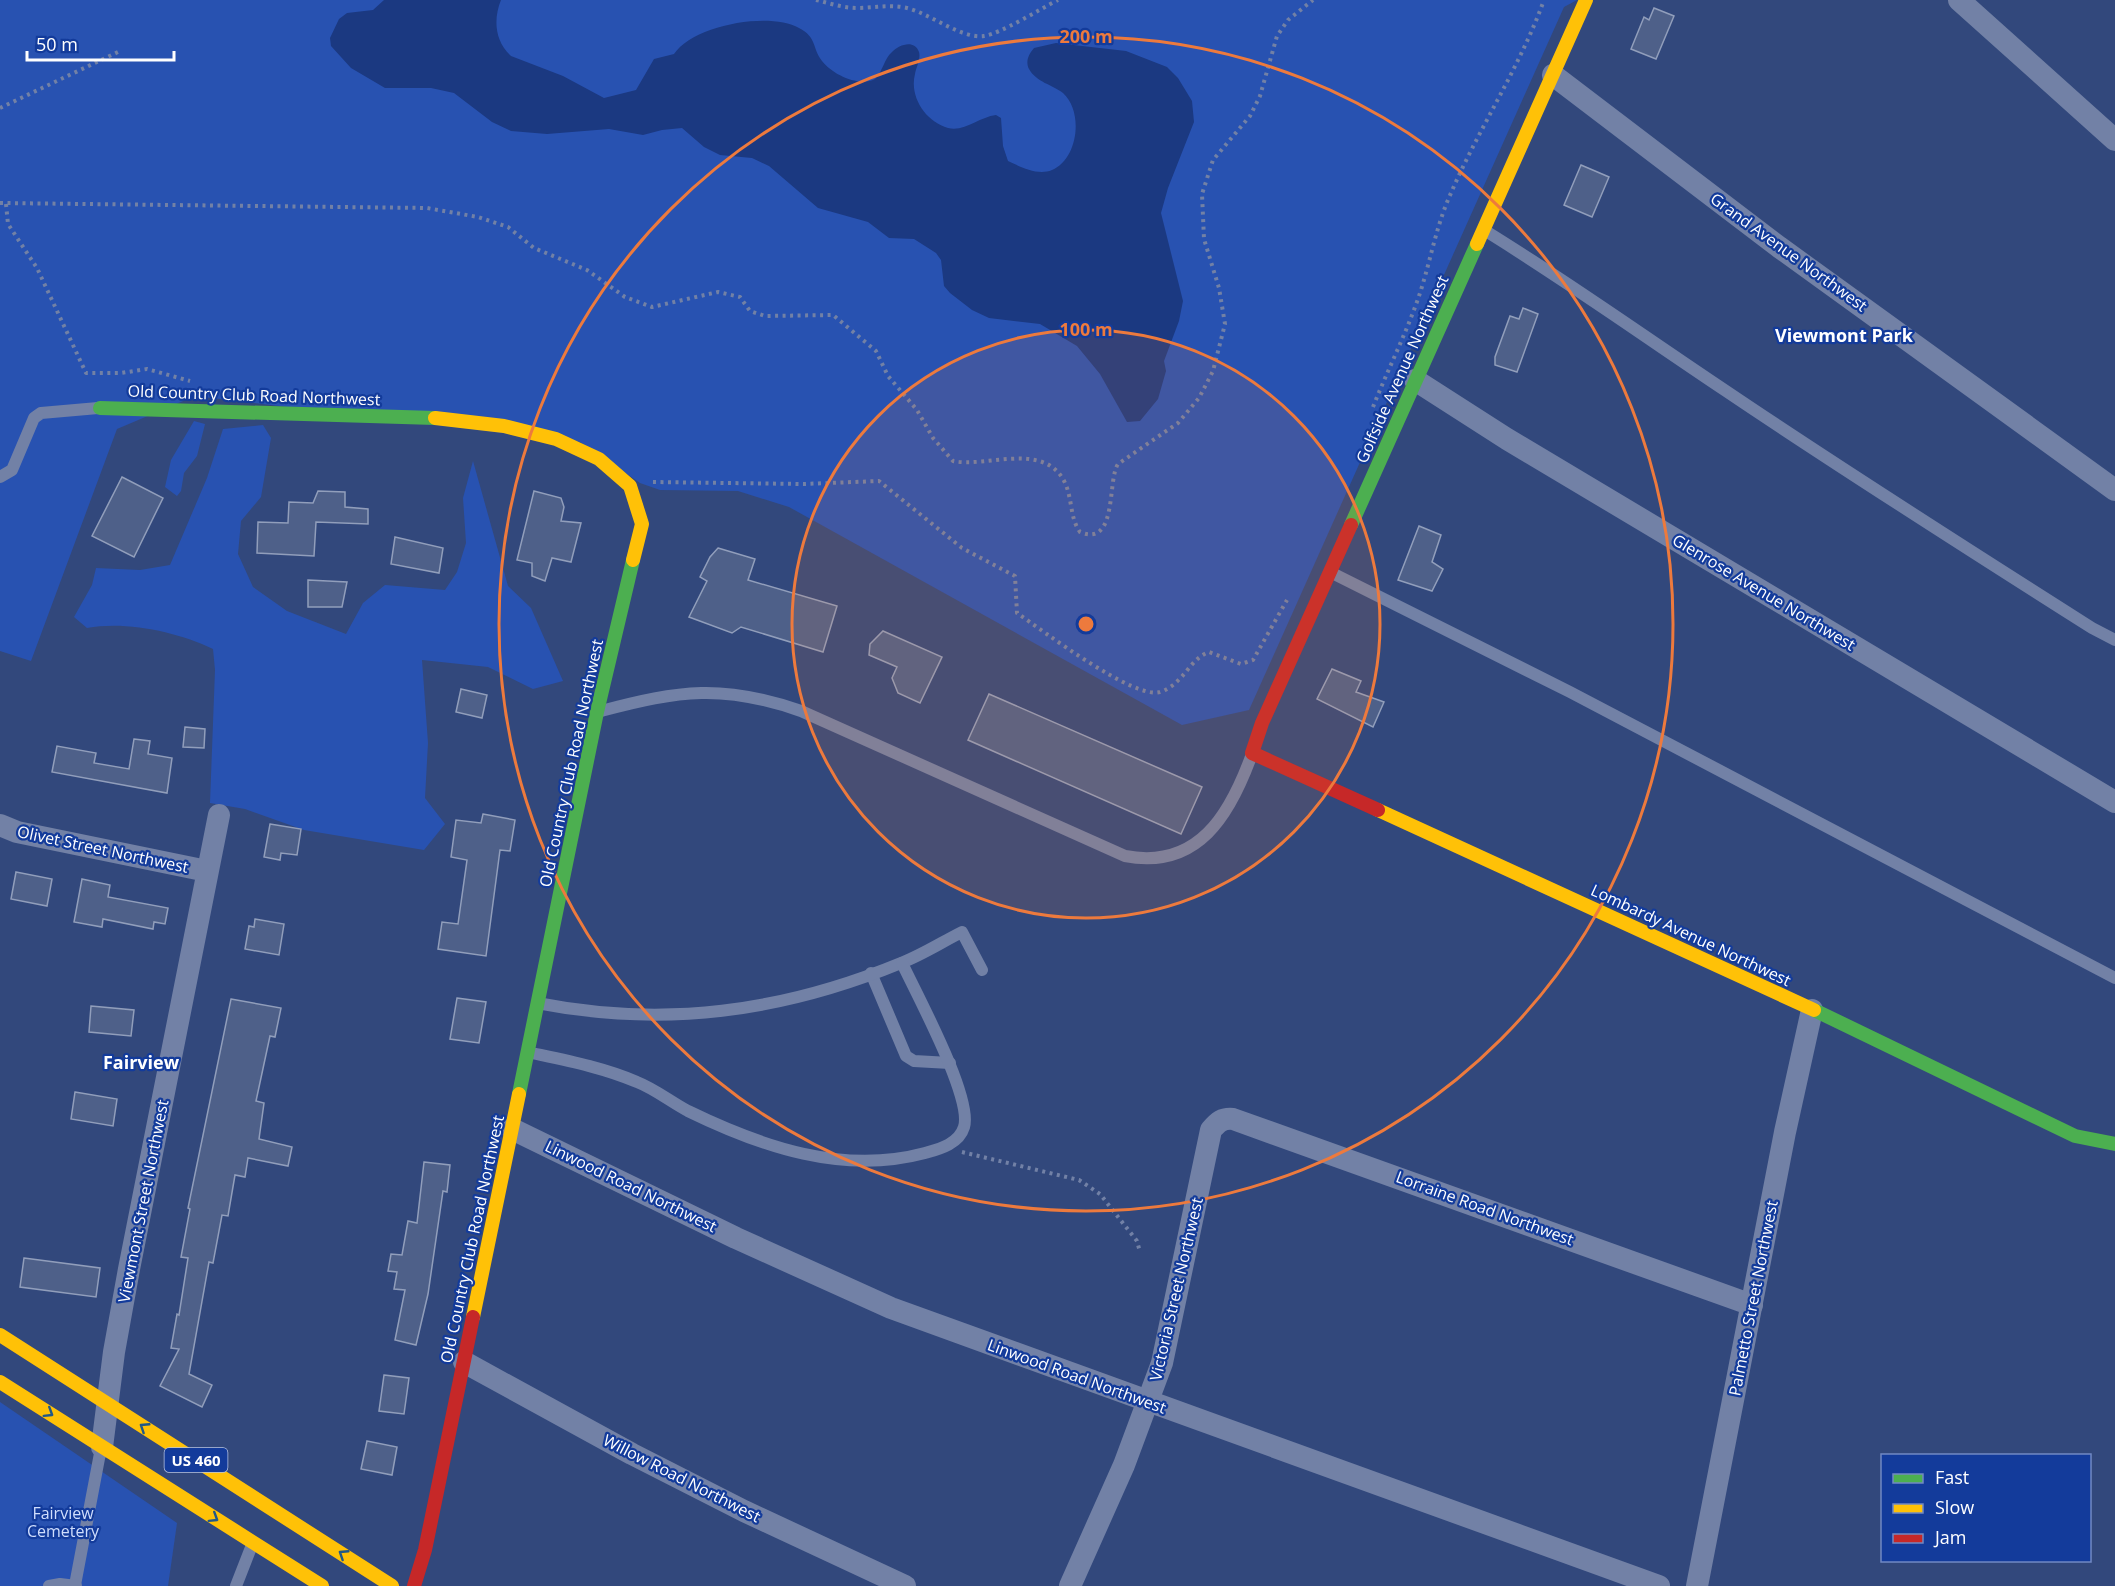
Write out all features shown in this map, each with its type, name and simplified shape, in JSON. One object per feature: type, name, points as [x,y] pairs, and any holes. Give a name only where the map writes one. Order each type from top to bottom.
[{"type":"street","name":"Golfside Avenue Northwest","points":[[1252,753],[1262,723],[1586,0]]},
{"type":"street","points":[[1959,0],[2115,140]]},
{"type":"street","name":"Grand Avenue Northwest","points":[[1553,75],[1779,247],[2115,490]]},
{"type":"street","name":"Glenrose Avenue Northwest","points":[[1415,380],[1507,439],[2115,802]]},
{"type":"street","name":"Old Country Club Road Northwest","points":[[100,408],[182,408],[484,422],[540,434],[595,456],[628,481],[637,495],[642,524],[597,712],[425,1550],[414,1586]]},
{"type":"street","name":"Lombardy Avenue Northwest","points":[[1252,753],[1338,790],[1812,1010],[2075,1136],[2115,1144]]},
{"type":"street","name":"Viewmont Street Northwest","points":[[102,1447],[129,1269],[219,815]]},
{"type":"street","name":"Olivet Street Northwest","points":[[0,825],[17,832],[207,871]]},
{"type":"street","name":"Palmetto Street Northwest","points":[[1697,1586],[1785,1132],[1812,1010]]},
{"type":"street","name":"Lorraine Road Northwest","points":[[1217,1122],[1233,1119],[1752,1305]]},
{"type":"street","name":"Victoria Street Northwest","points":[[1070,1586],[1149,1402],[1162,1363],[1211,1131],[1217,1122]]},
{"type":"street","name":"Linwood Road Northwest","points":[[512,1129],[856,1294],[1659,1586]]},
{"type":"street","name":"US 460","points":[[0,1335],[392,1586]]},
{"type":"street","name":"Willow Road Northwest","points":[[464,1362],[632,1454],[744,1511],[905,1586]]},
{"type":"street","name":"US 460","points":[[0,1382],[322,1586]]},
{"type":"lane","points":[[1483,229],[1551,271],[1727,392],[1932,527],[2092,628],[2115,640]]},
{"type":"lane","points":[[0,477],[12,470],[34,418],[41,413],[100,408]]},
{"type":"lane","points":[[1329,572],[1570,692],[2115,978]]},
{"type":"lane","points":[[597,712],[659,695],[693,691],[740,695],[771,701],[801,711],[1125,856],[1144,860],[1164,859],[1183,853],[1200,843],[1234,797],[1252,753]]},
{"type":"lane","points":[[536,1003],[573,1010],[620,1014],[717,1013],[791,1000],[902,963],[962,932],[982,970]]},
{"type":"lane","points":[[526,1052],[593,1067],[637,1082],[686,1110],[739,1134],[802,1154],[836,1160],[870,1162],[904,1159],[944,1148],[960,1136],[965,1125],[950,1063],[902,963]]},
{"type":"lane","points":[[871,973],[906,1056],[914,1061],[950,1063]]},
{"type":"lane","points":[[49,1586],[60,1584],[75,1586],[102,1447]]},
{"type":"lane","points":[[237,1586],[253,1542]]},
{"type":"path","points":[[816,0],[855,8],[885,5],[905,8],[938,20],[963,34],[977,37],[993,34],[1058,0]]},
{"type":"path","points":[[0,203],[195,203],[427,208],[493,221],[508,227],[534,248],[587,270],[625,297],[652,307],[718,292],[740,297],[750,311],[765,316],[833,315],[876,351],[888,376],[917,410],[933,438],[953,461],[1022,459],[1053,468],[1063,478],[1076,526],[1080,532],[1097,532],[1106,523],[1110,514],[1113,472],[1118,464],[1178,423],[1199,398],[1213,371],[1226,324],[1219,288],[1204,239],[1202,194],[1213,160],[1250,116],[1260,96],[1277,36],[1288,20],[1313,0]]},
{"type":"path","points":[[1371,411],[1420,293],[1434,235],[1451,192],[1488,114],[1532,34],[1544,0]]},
{"type":"path","points":[[0,108],[118,52]]},
{"type":"path","points":[[6,204],[8,224],[37,268],[86,374],[121,373],[147,369],[195,383]]},
{"type":"path","points":[[648,481],[769,485],[879,481],[962,548],[1015,576],[1017,613],[1119,680],[1151,692],[1172,687],[1192,668],[1198,658],[1209,652],[1242,664],[1253,660],[1288,598]]},
{"type":"path","points":[[944,1148],[1085,1183],[1100,1194],[1137,1241],[1140,1252]]},
{"type":"green space","points":[[0,0],[1577,0],[1564,7],[1249,710],[1182,725],[789,507],[738,491],[660,490],[640,483],[580,442],[195,396],[117,429],[31,661],[0,651]]},
{"type":"green space","points":[[194,421],[205,424],[197,456],[184,473],[181,491],[177,496],[165,487],[171,460]]},
{"type":"green space","points":[[263,425],[271,438],[261,497],[241,521],[238,554],[253,587],[287,611],[346,634],[363,603],[385,585],[445,590],[457,572],[466,543],[463,498],[473,461],[508,586],[531,608],[563,681],[533,689],[488,667],[422,660],[428,743],[425,798],[445,824],[424,850],[304,830],[245,809],[210,803],[215,670],[213,649],[168,633],[135,627],[87,628],[74,617],[92,585],[96,568],[140,570],[170,565],[207,478],[223,429]]},
{"type":"green space","name":"Fairview Cemetery","points":[[0,1402],[177,1523],[168,1586],[0,1586]]},
{"type":"shaded area","points":[[384,0],[501,0],[497,15],[497,30],[502,44],[511,56],[563,76],[604,98],[636,90],[654,59],[674,54],[697,35],[733,24],[770,21],[786,23],[799,28],[809,35],[819,56],[827,66],[839,75],[862,82],[875,79],[892,52],[902,45],[910,44],[919,52],[914,83],[917,100],[926,114],[940,125],[954,129],[996,115],[1001,118],[1003,146],[1008,161],[1041,172],[1052,170],[1068,156],[1076,123],[1070,101],[1063,93],[1040,80],[1029,69],[1028,58],[1034,48],[1056,43],[1126,51],[1167,67],[1178,78],[1192,101],[1194,122],[1168,188],[1161,213],[1183,301],[1179,321],[1164,361],[1166,371],[1158,399],[1140,421],[1127,422],[1100,374],[1077,346],[1040,324],[989,318],[972,310],[944,286],[941,260],[936,253],[914,239],[889,238],[868,222],[818,208],[769,166],[752,158],[720,155],[704,147],[682,128],[643,135],[609,129],[547,134],[511,131],[492,122],[454,93],[431,88],[385,88],[351,68],[331,46],[330,38],[339,19],[347,13],[373,10]]},
{"type":"building","points":[[1654,8],[1674,16],[1656,59],[1631,49],[1644,17],[1649,20]]},
{"type":"building","points":[[1581,165],[1609,177],[1592,217],[1564,205]]},
{"type":"building","points":[[1523,308],[1538,314],[1517,372],[1495,365],[1495,357],[1510,316],[1519,319]]},
{"type":"building","points":[[122,477],[163,498],[134,557],[92,536]]},
{"type":"building","points":[[318,491],[345,492],[345,507],[368,509],[368,524],[316,522],[314,556],[257,553],[258,522],[288,523],[289,502],[313,503]]},
{"type":"building","points":[[534,491],[561,498],[564,507],[561,521],[581,523],[571,562],[552,558],[545,581],[532,576],[532,563],[517,560]]},
{"type":"building","points":[[1419,526],[1441,535],[1432,562],[1443,569],[1432,591],[1398,580]]},
{"type":"building","points":[[395,537],[443,548],[439,573],[391,564]]},
{"type":"building","points":[[718,548],[755,559],[748,580],[837,606],[823,652],[741,627],[732,633],[689,617],[707,581],[700,577],[710,557]]},
{"type":"building","points":[[308,580],[347,582],[342,607],[308,607]]},
{"type":"building","points":[[883,631],[942,657],[920,703],[898,693],[892,678],[897,667],[869,655],[870,644]]},
{"type":"building","points":[[1332,669],[1361,681],[1356,692],[1384,702],[1373,727],[1317,699]]},
{"type":"building","points":[[461,689],[487,695],[482,718],[456,712]]},
{"type":"building","points":[[989,694],[1202,787],[1181,834],[968,740]]},
{"type":"building","points":[[185,727],[205,729],[204,748],[183,747]]},
{"type":"building","points":[[134,739],[150,741],[148,754],[172,758],[167,793],[52,772],[57,746],[96,753],[94,763],[129,769]]},
{"type":"building","points":[[483,814],[515,820],[510,851],[500,850],[486,956],[438,949],[442,922],[458,924],[467,860],[451,857],[456,820],[481,823]]},
{"type":"building","points":[[270,824],[301,829],[297,855],[281,853],[280,860],[264,857]]},
{"type":"building","points":[[16,872],[52,879],[47,906],[11,899]]},
{"type":"building","points":[[82,879],[110,885],[108,897],[168,908],[165,924],[154,922],[153,929],[103,919],[102,927],[74,922]]},
{"type":"building","points":[[255,919],[284,924],[279,955],[245,949],[249,926],[254,927]]},
{"type":"building","points":[[457,998],[486,1002],[479,1043],[450,1039]]},
{"type":"building","points":[[231,999],[281,1008],[275,1037],[270,1036],[256,1101],[264,1103],[259,1139],[292,1147],[288,1166],[248,1158],[245,1177],[235,1175],[228,1216],[222,1215],[213,1263],[209,1262],[189,1374],[212,1385],[202,1407],[160,1386],[179,1349],[171,1348],[188,1258],[181,1257],[190,1209],[188,1208]]},
{"type":"building","points":[[91,1006],[134,1010],[131,1036],[89,1032]]},
{"type":"building","points":[[75,1092],[117,1099],[113,1126],[71,1119]]},
{"type":"building","points":[[424,1162],[450,1165],[447,1192],[443,1191],[428,1294],[416,1345],[395,1340],[405,1290],[394,1289],[397,1272],[388,1271],[391,1254],[402,1255],[408,1221],[417,1223]]},
{"type":"building","points":[[24,1258],[100,1268],[96,1297],[20,1287]]},
{"type":"building","points":[[384,1375],[409,1378],[404,1414],[379,1411]]},
{"type":"building","points":[[367,1441],[397,1447],[392,1475],[361,1469]]},
{"type":"traffic: fast","points":[[1351,525],[1477,244]]},
{"type":"traffic: fast","points":[[100,408],[435,418]]},
{"type":"traffic: fast","points":[[519,1094],[597,712],[633,560]]},
{"type":"traffic: fast","points":[[1814,1010],[2075,1136],[2115,1144]]},
{"type":"traffic: slow","points":[[1477,244],[1586,0]]},
{"type":"traffic: slow","points":[[435,418],[504,426],[556,439],[599,459],[630,486],[642,524],[633,560]]},
{"type":"traffic: slow","points":[[1378,810],[1814,1010]]},
{"type":"traffic: slow","points":[[473,1317],[519,1094]]},
{"type":"traffic: slow","points":[[0,1335],[392,1586]]},
{"type":"traffic: slow","points":[[0,1382],[322,1586]]},
{"type":"traffic: jam","points":[[1351,525],[1262,723],[1252,753],[1378,810]]},
{"type":"traffic: jam","points":[[414,1586],[425,1550],[473,1317]]},
{"type":"district","name":"Viewmont Park","points":[[1844,335]]},
{"type":"district","name":"Fairview","points":[[141,1062]]}]
